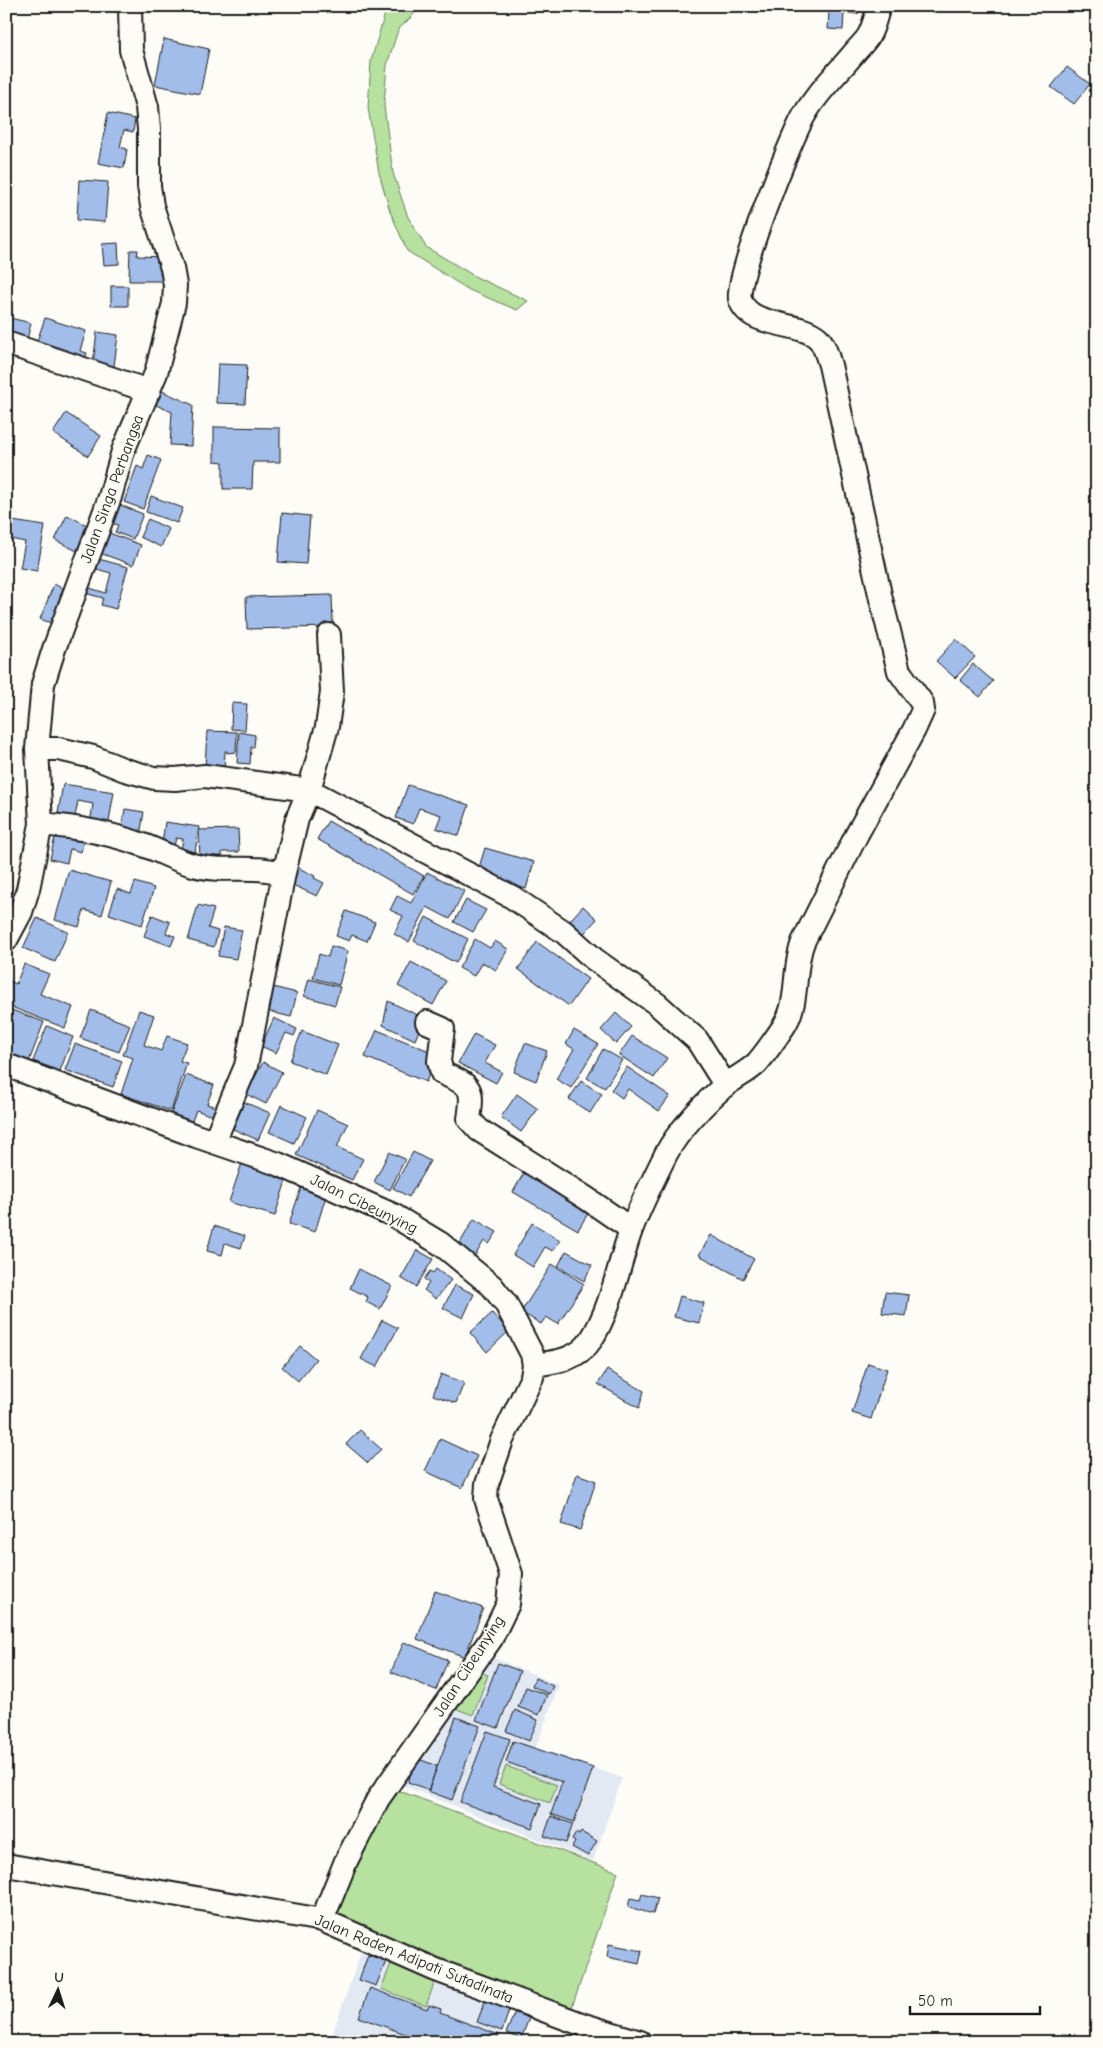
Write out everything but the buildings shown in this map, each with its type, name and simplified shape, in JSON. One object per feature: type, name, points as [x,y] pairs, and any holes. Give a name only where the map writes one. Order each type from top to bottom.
[{"type":"street","name":"Jalan Singa Perbangsa","points":[[7,937],[21,912],[42,824],[37,749],[44,684],[54,649],[110,497],[123,451],[156,373],[174,303],[175,285],[172,268],[152,206],[149,186],[147,107],[131,50],[130,6]]},
{"type":"street","points":[[534,1365],[567,1359],[580,1352],[591,1340],[609,1301],[631,1230],[667,1152],[682,1131],[726,1086],[756,1063],[784,1025],[793,1005],[795,970],[798,954],[803,942],[857,834],[923,710],[918,697],[899,671],[824,345],[818,338],[808,332],[757,317],[744,308],[739,297],[750,255],[776,179],[804,115],[823,87],[869,36],[879,6]]},
{"type":"street","points":[[6,343],[149,391]]},
{"type":"street","points":[[214,1142],[246,1066],[284,873],[297,819],[309,790],[327,727],[331,707],[329,635]]},
{"type":"street","points":[[37,749],[59,749],[93,757],[125,770],[154,778],[175,779],[205,776],[309,790],[512,897],[564,932],[594,959],[657,1004],[697,1040],[726,1086]]},
{"type":"street","points":[[42,824],[76,827],[107,834],[200,867],[226,870],[253,869],[284,873]]},
{"type":"street","points":[[427,1022],[443,1029],[444,1034],[440,1045],[439,1061],[442,1073],[466,1084],[472,1100],[469,1118],[479,1130],[586,1198],[631,1230]]},
{"type":"street","name":"Jalan Cibeunying","points":[[6,1065],[278,1164],[384,1211],[442,1244],[492,1286],[506,1304],[528,1345],[534,1365],[532,1377],[502,1440],[487,1484],[486,1498],[511,1574],[511,1590],[503,1617],[476,1662],[378,1800],[346,1861],[322,1920]]},
{"type":"street","name":"Jalan Raden Adipati Sutadinata","points":[[6,1865],[322,1920],[436,1970],[584,2026],[640,2042]]},
{"type":"shaded area","points":[[487,1655],[559,1685],[536,1747],[622,1778],[593,1861],[399,1784]]},
{"type":"shaded area","points":[[362,1949],[510,2008],[498,2042],[360,2042],[333,2032]]},
{"type":"green space","points":[[387,6],[422,6],[398,30],[387,65],[384,106],[393,173],[408,217],[426,247],[476,277],[528,301],[517,310],[469,290],[407,251],[390,211],[379,173],[368,108],[371,61]]},
{"type":"green space","points":[[479,1672],[488,1675],[473,1715],[454,1708]]},
{"type":"green space","points":[[506,1766],[557,1785],[550,1803],[499,1784]]},
{"type":"green space","points":[[397,1790],[618,1872],[571,2010],[333,1917],[360,1853]]},
{"type":"green space","points":[[391,1964],[435,1981],[426,2006],[381,1989]]}]
